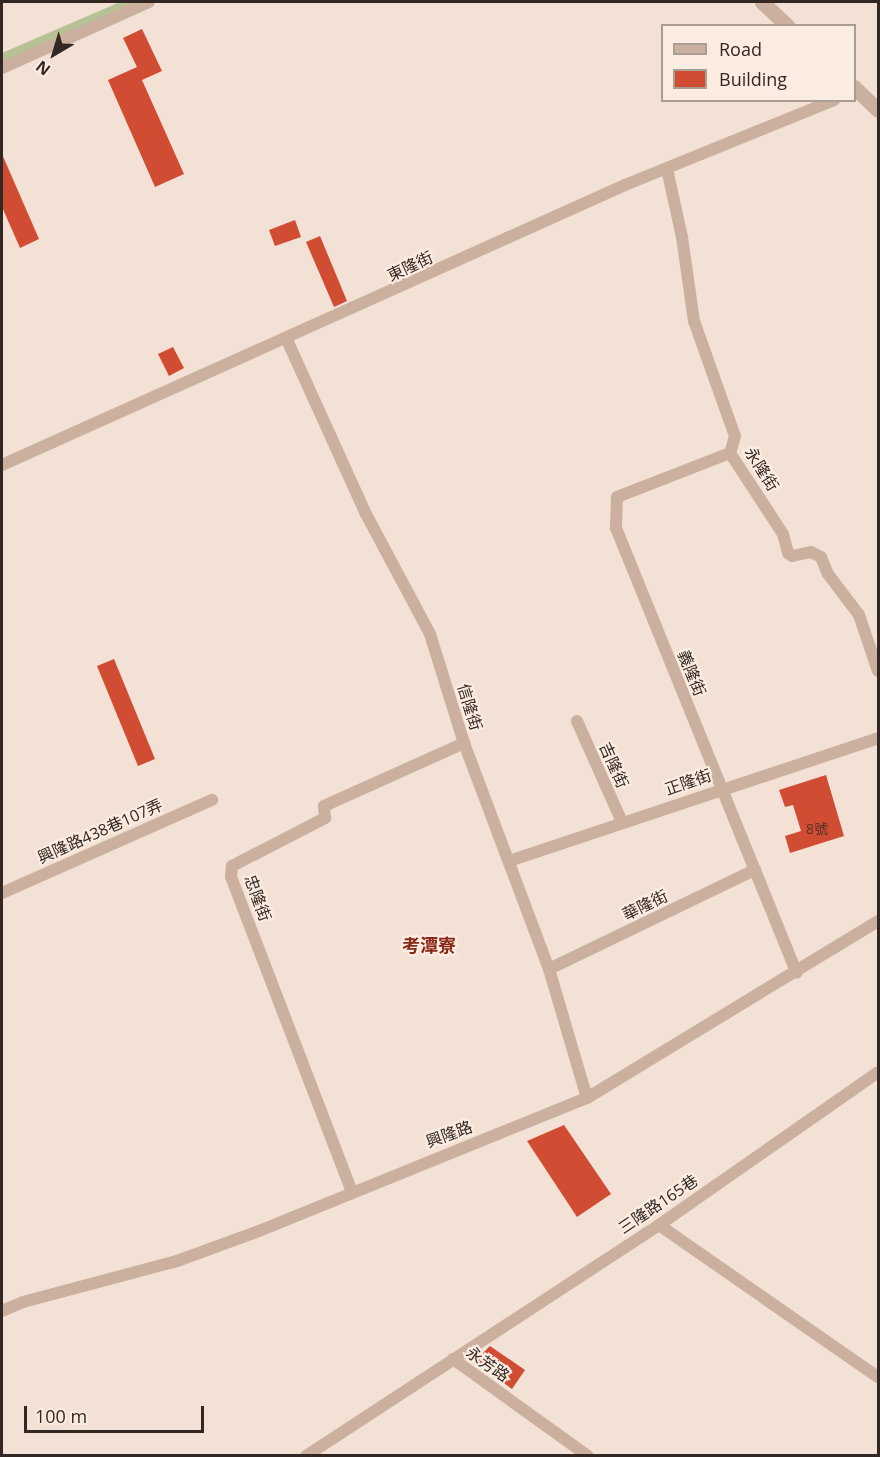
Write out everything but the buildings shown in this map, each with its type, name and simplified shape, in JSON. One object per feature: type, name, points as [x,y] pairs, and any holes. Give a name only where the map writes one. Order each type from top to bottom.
[{"type":"street","points":[[2,68],[149,2]]},
{"type":"street","points":[[762,2],[786,24]]},
{"type":"street","points":[[856,90],[879,110]]},
{"type":"street","name":"東隆街","points":[[2,465],[667,169],[829,102]]},
{"type":"street","name":"永隆街","points":[[667,169],[682,237],[694,321],[735,436],[730,453],[783,534],[788,553],[792,556],[811,552],[821,557],[859,615],[879,671]]},
{"type":"street","name":"信隆街","points":[[287,340],[366,514],[430,634],[464,743],[549,969],[586,1098]]},
{"type":"street","name":"義隆街","points":[[730,453],[617,497],[614,502],[616,528],[797,973]]},
{"type":"street","name":"吉隆街","points":[[577,721],[622,822]]},
{"type":"street","name":"正隆街","points":[[509,861],[722,788],[879,738]]},
{"type":"street","name":"忠隆街","points":[[352,1192],[231,877],[232,866],[325,818],[324,806],[464,743]]},
{"type":"street","name":"興隆路438巷107弄","points":[[2,893],[212,800]]},
{"type":"street","name":"華隆街","points":[[549,969],[755,870]]},
{"type":"street","name":"興隆路","points":[[2,1311],[23,1302],[177,1261],[586,1098],[797,973],[879,921]]},
{"type":"street","name":"三隆路165巷","points":[[453,1359],[659,1225],[879,1072]]},
{"type":"street","points":[[659,1225],[879,1377]]},
{"type":"street","name":"永芳路","points":[[306,1455],[453,1359],[588,1455]]},
{"type":"green space","points":[[120,2],[149,2],[2,68],[2,53]]},
{"type":"district","name":"考潭寮","points":[[429,945]]}]
